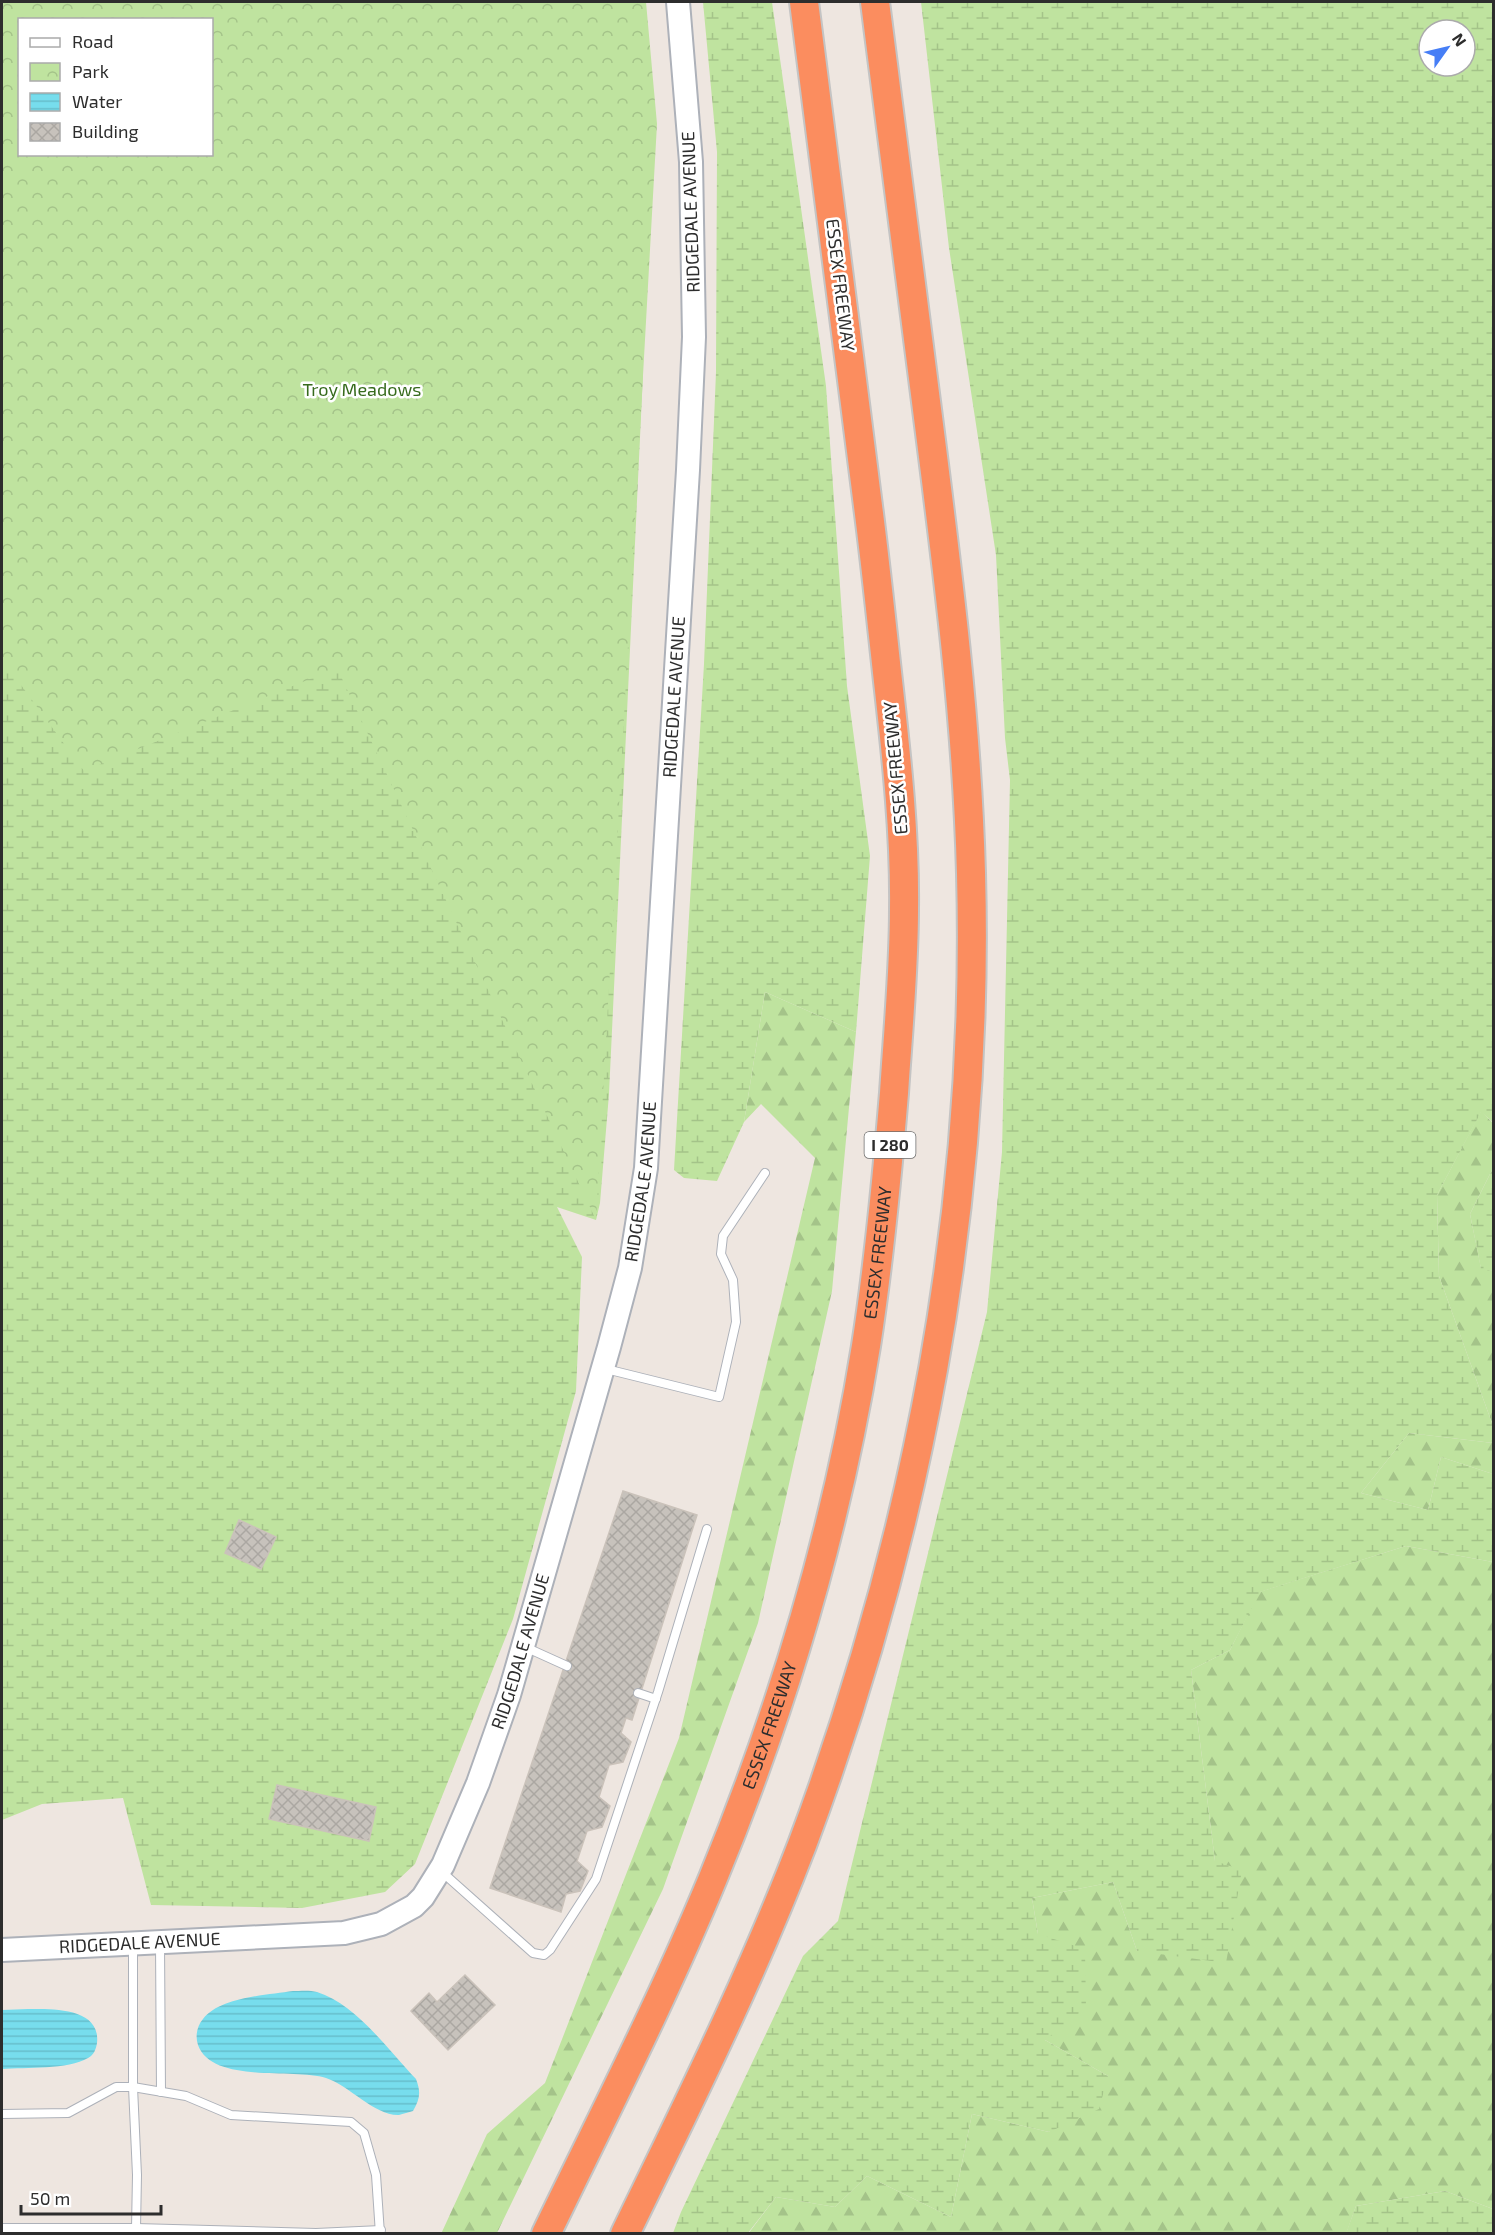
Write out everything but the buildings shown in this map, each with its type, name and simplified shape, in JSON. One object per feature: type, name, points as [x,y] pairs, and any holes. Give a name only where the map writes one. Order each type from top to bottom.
[{"type":"highway","name":"ESSEX FREEWAY","points":[[546,2234],[673,1970],[713,1876],[754,1769],[791,1660],[822,1551],[854,1408],[878,1262],[890,1148],[902,983],[904,906],[902,843],[895,741],[876,569],[804,2]]},
{"type":"highway","points":[[625,2234],[699,2082],[762,1943],[800,1848],[839,1740],[870,1643],[919,1445],[940,1324],[957,1202],[967,1092],[972,977],[971,875],[965,736],[950,588],[875,2]]},
{"type":"main road","name":"RIDGEDALE AVENUE","points":[[2,1950],[344,1933],[381,1924],[414,1906],[429,1890],[440,1871],[478,1783],[509,1695],[630,1268],[646,1167],[694,337],[691,162],[678,2]]},
{"type":"lane","points":[[602,1369],[719,1397],[736,1322],[733,1280],[721,1254],[723,1236],[765,1173]]},
{"type":"lane","points":[[440,1871],[533,1953],[544,1954],[550,1950],[596,1880],[656,1699],[707,1529]]},
{"type":"lane","points":[[524,1646],[567,1666]]},
{"type":"lane","points":[[638,1693],[656,1699]]},
{"type":"lane","points":[[160,1943],[160,2091]]},
{"type":"lane","points":[[133,1945],[133,2087],[139,2231]]},
{"type":"lane","points":[[2,2114],[68,2113],[116,2088],[133,2087],[186,2096],[231,2115],[351,2121],[364,2133],[376,2175],[380,2232],[316,2234],[2,2228]]},
{"type":"green space","points":[[2,2],[18,18],[18,156],[26,156],[643,374],[609,1094],[600,1203],[596,1220],[557,1207],[582,1257],[576,1391],[513,1619],[415,1864],[385,1892],[302,1908],[151,1905],[123,1798],[42,1804],[2,1820]]},
{"type":"green space","name":"Troy Meadows","points":[[2,2],[646,2],[657,124],[596,1220],[337,668],[84,771],[2,659]]},
{"type":"green space","points":[[703,2],[772,2],[826,386],[847,686],[870,856],[856,1032],[765,992],[744,1122],[717,1181],[684,1178],[674,1170],[704,664],[716,372],[717,152]]},
{"type":"green space","points":[[921,2],[1493,2],[1494,1123],[1481,1112],[1437,1195],[1439,1276],[1493,1426],[1493,1443],[1409,1433],[1361,1493],[1428,1510],[1441,1457],[1493,1474],[1493,1562],[1406,1546],[1260,1592],[1230,1650],[1191,1670],[1215,1861],[1242,1870],[1226,1963],[1137,1951],[1113,1882],[1032,1898],[1038,1934],[1085,1949],[1086,2008],[1045,2040],[1108,2076],[1099,2109],[1049,2132],[972,2114],[951,2217],[867,2176],[835,2207],[776,2197],[748,2233],[673,2233],[803,1956],[838,1921],[987,1312],[1002,1152],[1010,780],[1005,738],[996,555],[949,248]]},
{"type":"green space","points":[[765,992],[856,1032],[832,1291],[758,1623],[663,1889],[497,2233],[441,2234],[487,2134],[545,2083],[679,1738],[815,1158],[761,1104],[744,1122]]},
{"type":"green space","points":[[1481,1111],[1493,1123],[1493,1168],[1470,1214],[1481,1268],[1493,1271],[1493,1426],[1439,1276],[1437,1195]]},
{"type":"green space","points":[[1493,1168],[1493,1271],[1481,1269],[1470,1214]]},
{"type":"green space","points":[[1409,1433],[1493,1443],[1493,1474],[1441,1457],[1428,1510],[1361,1493]]},
{"type":"green space","points":[[1406,1546],[1493,1562],[1493,2209],[1445,2191],[1356,2206],[1346,2234],[748,2234],[776,2197],[835,2207],[867,2176],[951,2217],[972,2114],[1049,2132],[1108,2076],[1045,2040],[1038,1934],[1032,1898],[1113,1882],[1137,1951],[1215,1861],[1191,1670],[1230,1650],[1259,1592]]},
{"type":"green space","points":[[1445,2191],[1493,2209],[1493,2233],[1346,2233],[1356,2206]]},
{"type":"water","points":[[293,1991],[314,1991],[331,1998],[371,2029],[416,2079],[419,2095],[413,2111],[399,2115],[381,2111],[326,2078],[236,2070],[219,2065],[206,2057],[198,2045],[197,2035],[201,2022],[221,2006],[245,1998]]},
{"type":"water","points":[[2,2010],[61,2010],[83,2016],[96,2031],[97,2043],[93,2054],[80,2062],[70,2064],[2,2069]]}]
